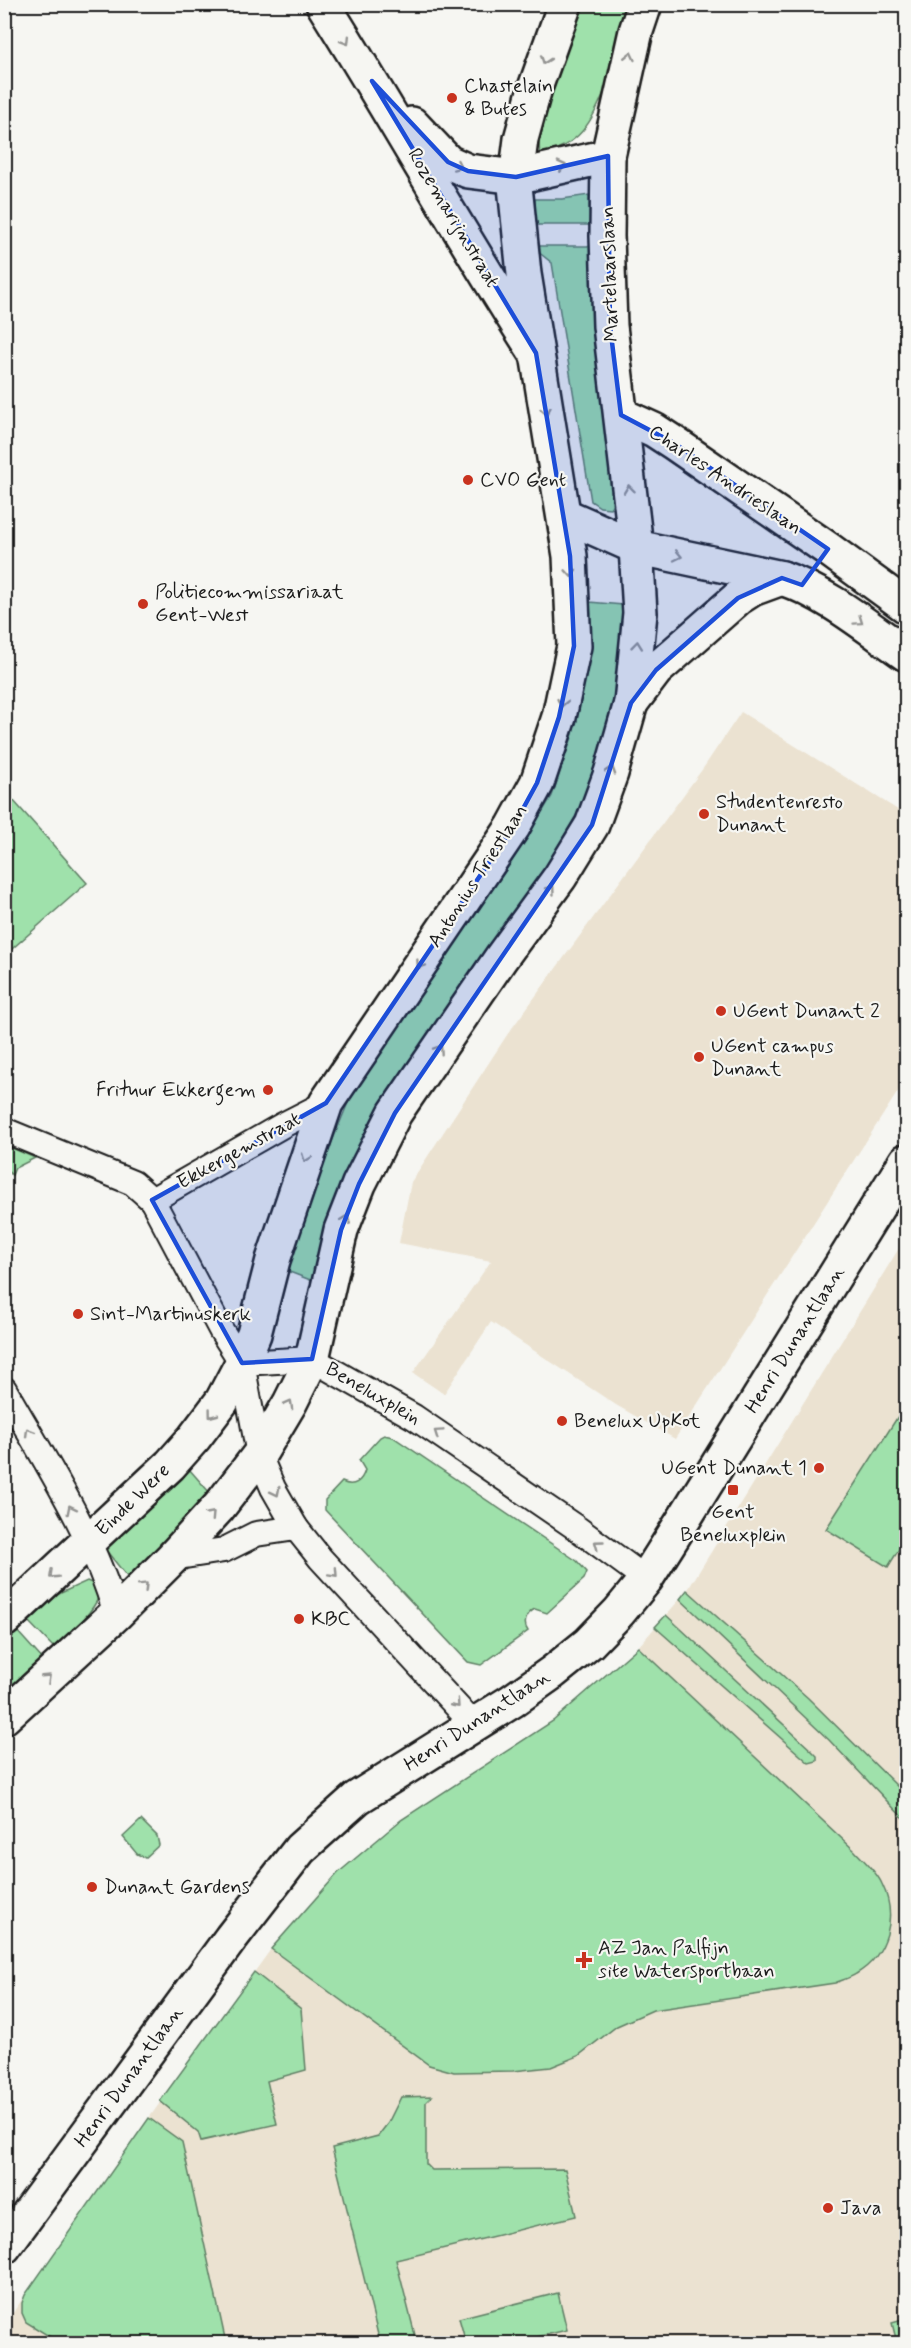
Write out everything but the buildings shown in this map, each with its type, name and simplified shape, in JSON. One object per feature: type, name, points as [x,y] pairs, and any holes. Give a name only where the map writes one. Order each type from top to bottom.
[{"type":"main road","name":"Rozemarijnstraat","points":[[323,4],[372,81],[459,231],[536,353]]},
{"type":"main road","points":[[536,353],[519,235],[515,186],[524,129],[565,4]]},
{"type":"main road","name":"Martelaarslaan","points":[[636,547],[610,327],[607,236],[608,156],[636,31],[645,4]]},
{"type":"main road","name":"Rozemarijnstraat","points":[[372,81],[448,162],[468,171],[516,177],[608,156]]},
{"type":"main road","name":"Antonius Triestlaan","points":[[242,1363],[254,1334],[273,1260],[326,1103],[513,827],[537,783],[559,717],[574,646],[572,577],[564,515],[536,353]]},
{"type":"main road","name":"Charles Andrieslaan","points":[[621,415],[654,430],[674,443],[906,606]]},
{"type":"main road","points":[[564,515],[636,547],[792,582],[819,594],[906,654]]},
{"type":"main road","points":[[4,1717],[116,1614],[219,1507],[259,1455],[290,1403],[312,1359],[341,1230],[359,1184],[395,1113],[501,958],[560,877],[592,825],[611,773],[631,703],[640,613],[636,547]]},
{"type":"main road","points":[[631,703],[657,670],[738,598],[752,590],[792,582],[828,549]]},
{"type":"main road","name":"Henri Dunantlaan","points":[[4,2247],[300,1848],[357,1798],[528,1690],[589,1643],[618,1612],[646,1578],[906,1161]]},
{"type":"main road","name":"Einde Were","points":[[4,1620],[142,1493],[194,1438],[222,1401],[242,1363]]},
{"type":"street","name":"Ekkergemstraat","points":[[152,1200],[326,1103]]},
{"type":"street","points":[[4,1130],[133,1183],[152,1200],[221,1330],[242,1363],[259,1455],[273,1488],[296,1528],[320,1558],[474,1725]]},
{"type":"street","name":"Beneluxplein","points":[[242,1363],[312,1359],[414,1417],[646,1578]]},
{"type":"street","points":[[4,1389],[53,1475],[106,1578],[116,1614]]},
{"type":"street","points":[[172,1558],[224,1550],[256,1534],[296,1528]]},
{"type":"highlighted area","points":[[372,81],[448,162],[468,171],[516,177],[608,156],[610,326],[621,415],[674,443],[828,549],[802,585],[782,578],[738,598],[656,670],[631,703],[592,825],[395,1113],[359,1184],[341,1230],[312,1359],[242,1363],[152,1200],[326,1103],[513,827],[537,783],[559,717],[574,646],[570,556],[536,353]]},
{"type":"shaded area","name":"UGent campus Dunant","points":[[741,712],[906,815],[906,1079],[675,1439],[616,1405],[491,1322],[444,1394],[413,1373],[491,1261],[399,1243],[411,1182],[507,1035],[704,767]]},
{"type":"shaded area","name":"AZ Jan Palfijn site Watersportbaan","points":[[906,1237],[906,2343],[5,2344],[5,2324],[149,2118],[271,1949],[338,1873],[401,1820],[553,1721],[638,1647],[687,1591]]},
{"type":"green space","points":[[584,5],[631,5],[610,77],[594,113],[585,128],[574,139],[545,154],[540,152],[539,139],[542,121],[555,79]]},
{"type":"green space","points":[[589,195],[590,225],[535,225],[535,199],[562,199]]},
{"type":"green space","points":[[537,246],[590,246],[600,386],[614,502],[610,508],[600,507],[591,501],[552,263],[537,251]]},
{"type":"green space","points":[[589,602],[623,605],[624,624],[616,695],[604,745],[580,809],[536,883],[313,1281],[287,1271],[304,1210],[352,1093],[512,861],[552,796],[573,734],[583,686],[588,648]]},
{"type":"green space","points":[[4,790],[87,883],[5,955],[4,955]]},
{"type":"green space","points":[[5,1145],[35,1158],[15,1168],[12,1175],[5,1169]]},
{"type":"green space","points":[[904,1407],[906,1409],[906,1538],[888,1567],[826,1529]]},
{"type":"green space","points":[[384,1435],[393,1437],[577,1561],[587,1572],[584,1579],[547,1613],[535,1609],[532,1611],[525,1622],[528,1631],[481,1665],[468,1662],[325,1510],[325,1500],[342,1482],[354,1484],[362,1477],[365,1470],[359,1460]]},
{"type":"green space","points":[[189,1469],[210,1493],[129,1579],[105,1549]]},
{"type":"green space","points":[[87,1581],[96,1585],[99,1593],[98,1599],[81,1623],[56,1650],[27,1620],[50,1598]]},
{"type":"green space","points":[[687,1590],[808,1698],[906,1795],[906,1821],[829,1740],[680,1599]]},
{"type":"green space","points":[[666,1615],[811,1750],[817,1756],[817,1761],[809,1763],[655,1627]]},
{"type":"green space","points":[[17,1631],[44,1661],[5,1698],[5,1642]]},
{"type":"green space","points":[[638,1647],[855,1851],[877,1875],[887,1896],[889,1922],[883,1946],[867,1966],[854,1975],[835,1983],[653,2010],[617,2026],[578,2056],[551,2067],[513,2071],[454,2072],[429,2065],[271,1949],[338,1873],[401,1820],[553,1721]]},
{"type":"green space","points":[[141,1820],[157,1836],[159,1845],[145,1858],[137,1854],[123,1837]]},
{"type":"green space","points":[[254,1972],[301,2009],[306,2070],[267,2081],[277,2124],[201,2141],[198,2132],[160,2101]]},
{"type":"green space","points":[[432,2096],[426,2102],[426,2164],[432,2170],[565,2169],[576,2216],[396,2260],[417,2343],[380,2343],[332,2148],[378,2136],[388,2123],[401,2097]]},
{"type":"green space","points":[[149,2118],[182,2142],[226,2343],[60,2343],[26,2322],[22,2313],[25,2295]]},
{"type":"green space","points":[[558,2293],[567,2330],[510,2343],[466,2343],[459,2318]]},
{"type":"green space","points":[[906,2319],[906,2343],[897,2343],[892,2323]]},
{"type":"place","name":"Chastelain & Butes","points":[[452,98]]},
{"type":"place","name":"CVO Gent","points":[[468,480]]},
{"type":"place","name":"Politiecommissariaat Gent-West","points":[[143,604]]},
{"type":"place","name":"Studentenresto Dunant","points":[[704,814]]},
{"type":"place","name":"UGent Dunant 2","points":[[721,1011]]},
{"type":"place","name":"UGent campus Dunant","points":[[699,1057]]},
{"type":"place","name":"Frituur Ekkergem","points":[[268,1090]]},
{"type":"place","name":"Sint-Martinuskerk","points":[[78,1314]]},
{"type":"place","name":"Benelux UpKot","points":[[562,1421]]},
{"type":"place","name":"UGent Dunant 1","points":[[819,1468]]},
{"type":"place","name":"Gent Beneluxplein","points":[[733,1490]]},
{"type":"place","name":"KBC","points":[[299,1619]]},
{"type":"place","name":"Dunant Gardens","points":[[92,1887]]},
{"type":"place","name":"AZ Jan Palfijn site Watersportbaan","points":[[584,1960]]},
{"type":"place","name":"Java","points":[[828,2208]]}]
